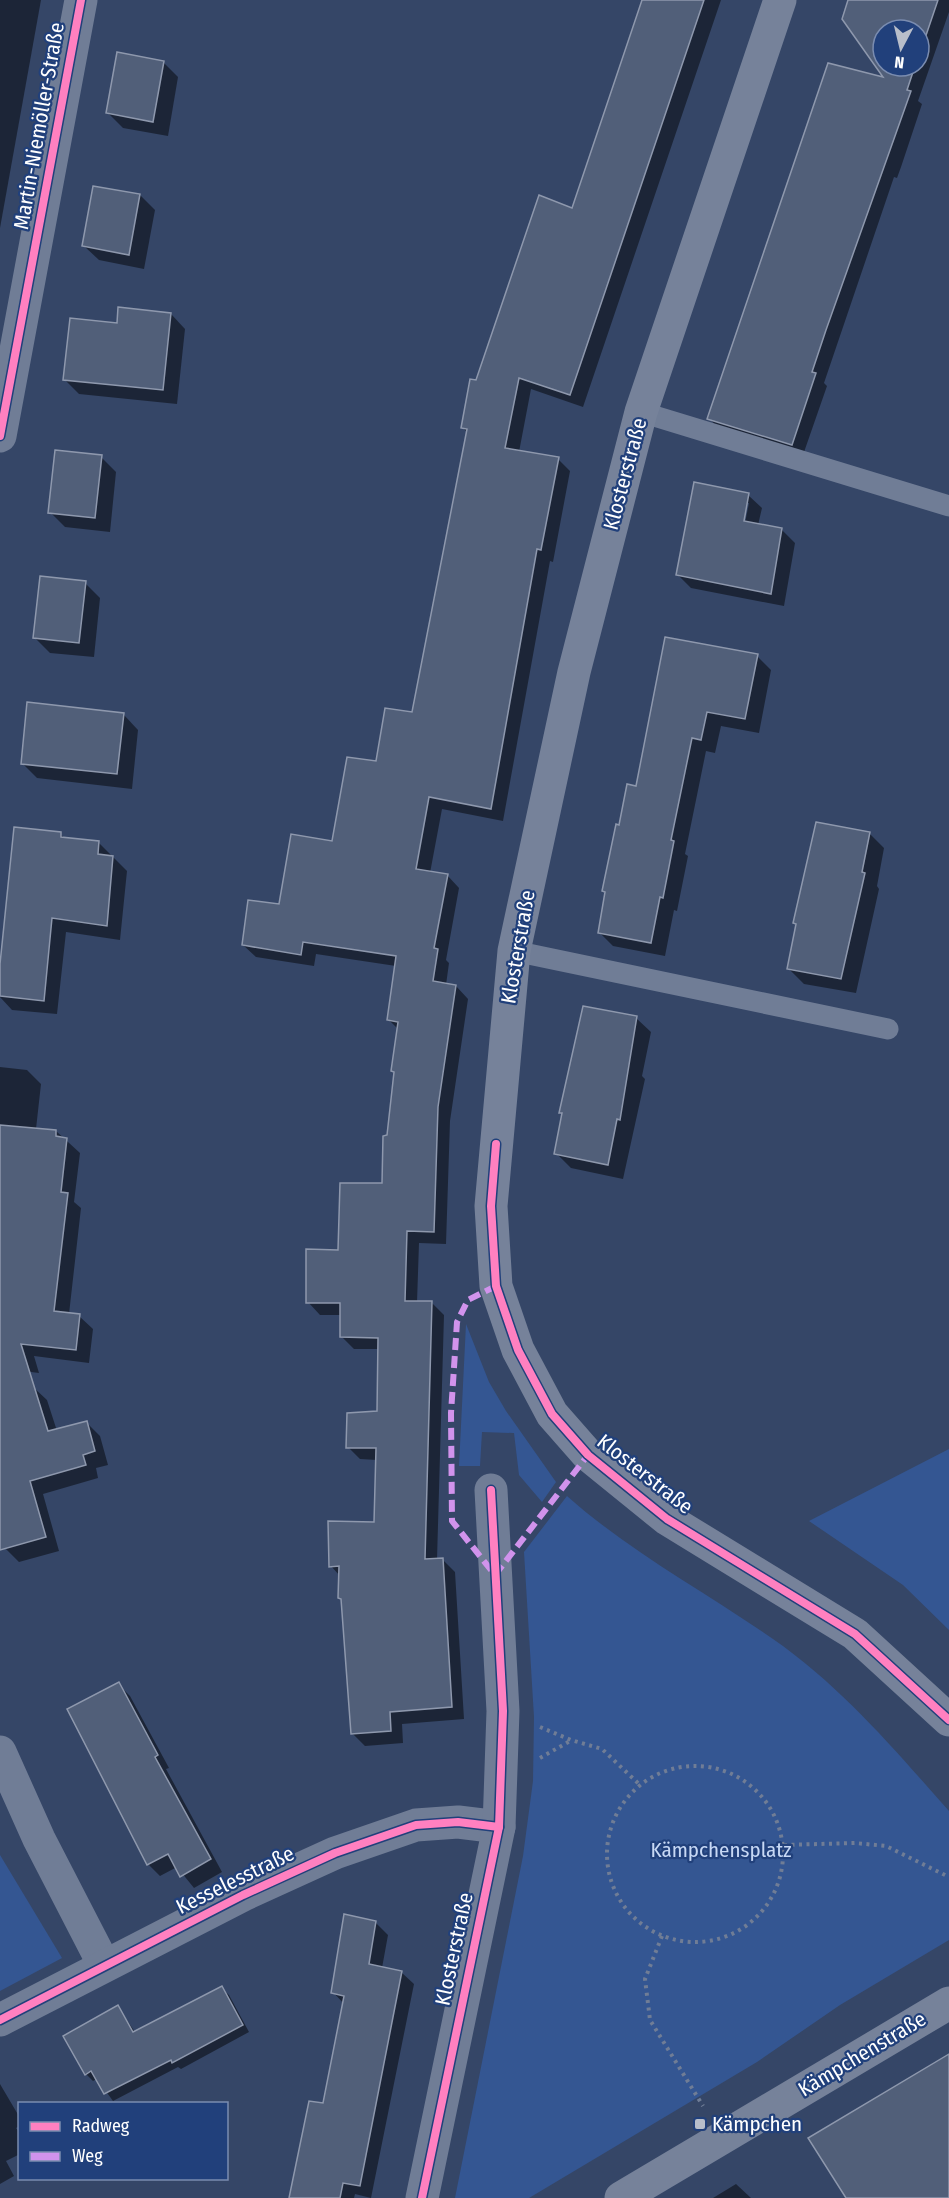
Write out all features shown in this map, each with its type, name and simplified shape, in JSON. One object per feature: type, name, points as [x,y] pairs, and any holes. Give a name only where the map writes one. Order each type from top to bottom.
[{"type":"main road","name":"Klosterstraße","points":[[780,0],[641,412],[574,672],[514,951],[491,1206],[496,1286],[518,1350],[552,1414],[588,1455],[667,1519],[855,1634],[949,1720]]},
{"type":"main road","name":"Kämpchenstraße","points":[[621,2198],[949,2003]]},
{"type":"street","name":"Martin-Niemöller-Straße","points":[[0,435],[81,0]]},
{"type":"street","name":"Klosterstraße","points":[[422,2198],[500,1827],[503,1711],[491,1490]]},
{"type":"street","points":[[0,1752],[39,1839],[104,1965]]},
{"type":"street","name":"Kesselesstraße","points":[[0,2020],[104,1965],[284,1876],[336,1853],[416,1825],[458,1822],[500,1827]]},
{"type":"lane","points":[[641,412],[949,506]]},
{"type":"lane","points":[[514,951],[888,1029]]},
{"type":"path","points":[[503,1711],[571,1740],[602,1749],[640,1785]]},
{"type":"path","points":[[690,1766],[717,1768],[742,1779],[763,1796],[777,1819],[784,1845],[781,1875],[770,1903],[748,1925],[722,1939],[692,1943],[662,1936],[639,1923],[621,1904],[610,1880],[608,1862],[610,1827],[622,1804],[640,1785],[664,1771],[690,1766]]},
{"type":"path","points":[[784,1845],[855,1843],[886,1846],[949,1877]]},
{"type":"path","points":[[662,1936],[645,1979],[650,2020],[722,2137]]},
{"type":"green space","points":[[466,1324],[489,1382],[506,1411],[556,1482],[542,1502],[519,1475],[514,1433],[482,1432],[480,1466],[459,1466]]},
{"type":"green space","points":[[949,1449],[949,1630],[903,1585],[809,1521]]},
{"type":"green space","name":"Kämpchensplatz","points":[[567,1496],[616,1535],[747,1621],[822,1677],[866,1720],[949,1811],[949,1940],[840,2005],[757,2062],[529,2198],[455,2198],[523,1856],[533,1781],[534,1717],[524,1552]]},
{"type":"green space","points":[[0,1855],[62,1958],[0,1991]]},
{"type":"building","points":[[642,0],[704,0],[570,395],[519,378],[505,448],[559,457],[541,550],[537,549],[491,809],[429,797],[416,869],[448,874],[434,948],[438,949],[433,981],[456,985],[438,1107],[434,1232],[407,1231],[405,1301],[432,1301],[425,1559],[443,1558],[452,1707],[390,1712],[391,1731],[351,1734],[341,1599],[338,1598],[339,1566],[329,1567],[328,1521],[374,1522],[376,1448],[346,1448],[347,1413],[377,1411],[378,1338],[340,1337],[340,1303],[306,1303],[306,1249],[338,1250],[340,1183],[382,1183],[383,1136],[387,1135],[394,1072],[391,1071],[398,1022],[387,1020],[396,956],[303,942],[301,955],[242,945],[248,900],[279,904],[291,834],[332,841],[347,757],[376,761],[385,708],[412,712],[467,429],[461,428],[470,379],[476,380],[539,195],[572,208]]},
{"type":"building","points":[[848,0],[938,0],[931,21],[931,18],[871,18],[871,60],[842,19]]},
{"type":"building","points":[[117,52],[164,61],[153,122],[106,113]]},
{"type":"building","points":[[828,63],[871,74],[871,78],[911,78],[907,90],[911,91],[826,330],[812,372],[816,373],[792,445],[707,419]]},
{"type":"building","points":[[93,186],[140,194],[129,255],[82,246]]},
{"type":"building","points":[[118,307],[171,313],[163,390],[63,380],[70,318],[117,323]]},
{"type":"building","points":[[55,450],[102,455],[95,518],[48,513]]},
{"type":"building","points":[[694,482],[749,493],[744,521],[782,528],[771,594],[676,575]]},
{"type":"building","points":[[40,576],[86,581],[79,643],[33,638]]},
{"type":"building","points":[[665,637],[758,654],[745,719],[707,712],[701,740],[692,738],[671,840],[674,841],[663,898],[660,897],[651,943],[598,933],[605,892],[602,891],[616,824],[619,825],[627,784],[636,786]]},
{"type":"building","points":[[27,702],[124,713],[117,774],[21,764]]},
{"type":"building","points":[[816,822],[870,832],[862,872],[865,873],[841,979],[787,969],[796,924],[793,923]]},
{"type":"building","points":[[14,827],[61,832],[61,837],[99,841],[98,854],[113,856],[107,926],[52,918],[44,1001],[0,996],[0,964]]},
{"type":"building","points":[[583,1006],[637,1016],[620,1120],[617,1119],[608,1165],[554,1154],[562,1113],[559,1113]]},
{"type":"building","points":[[0,1125],[56,1130],[56,1136],[67,1138],[61,1192],[68,1193],[54,1311],[80,1314],[76,1350],[21,1344],[48,1431],[87,1421],[95,1451],[83,1455],[86,1465],[30,1481],[46,1537],[0,1550]]},
{"type":"building","points":[[119,1682],[158,1755],[155,1757],[211,1859],[180,1877],[168,1854],[147,1865],[67,1709]]},
{"type":"building","points":[[344,1914],[376,1921],[369,1964],[402,1971],[360,2186],[343,2183],[340,2198],[289,2198],[309,2101],[323,2103],[344,1996],[331,1993]]},
{"type":"building","points":[[222,1986],[243,2025],[172,2063],[171,2060],[104,2094],[91,2071],[85,2075],[63,2036],[118,2005],[133,2032]]},
{"type":"building","points":[[949,2054],[949,2198],[846,2198],[808,2138]]},
{"type":"marked path","points":[[496,1286],[468,1300],[457,1322],[451,1413],[452,1521],[495,1575],[588,1455]]},
{"type":"cycle path","points":[[0,436],[81,0]]},
{"type":"cycle path","points":[[496,1144],[491,1206],[496,1286],[518,1350],[552,1414],[588,1455],[667,1519],[855,1634],[949,1720]]},
{"type":"cycle path","points":[[422,2198],[499,1827],[503,1711],[491,1490]]},
{"type":"cycle path","points":[[0,2020],[243,1895],[335,1853],[416,1825],[458,1822],[499,1827]]},
{"type":"place","name":"Kämpchen","points":[[700,2124]]}]
